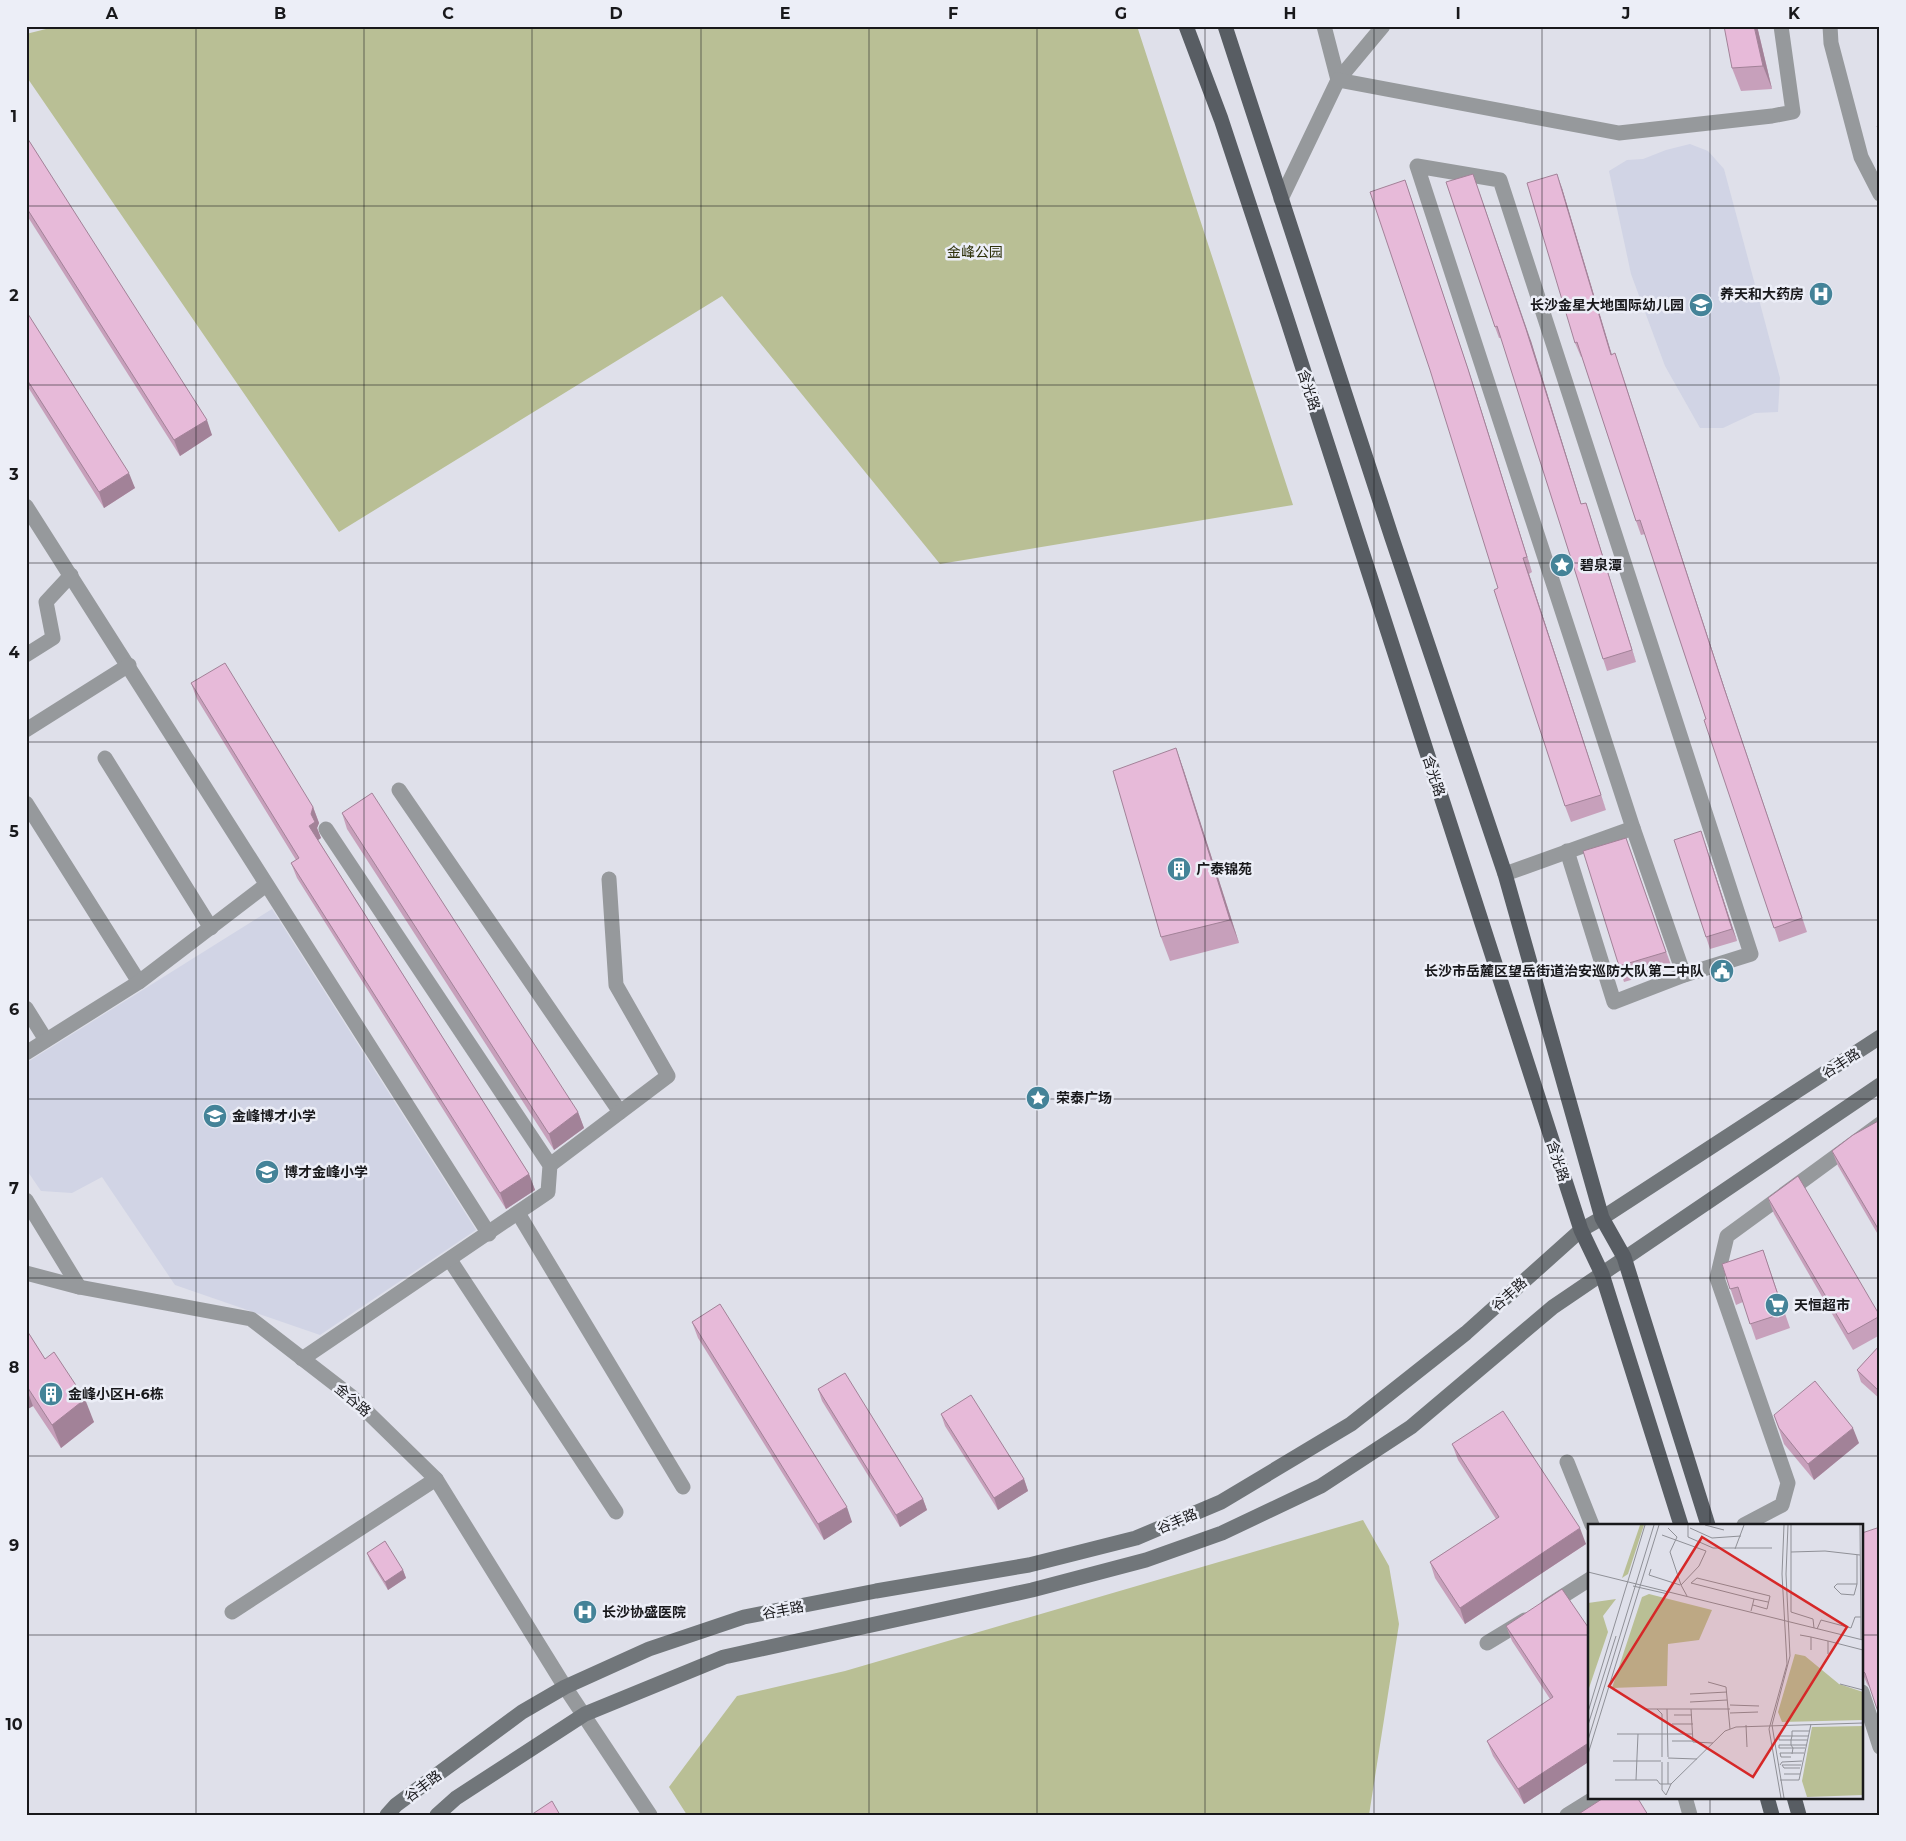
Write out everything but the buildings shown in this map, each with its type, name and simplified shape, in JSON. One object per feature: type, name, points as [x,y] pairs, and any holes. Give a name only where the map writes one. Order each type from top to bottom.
[{"type":"main road","name":"含光路","points":[[1186,26],[1221,119],[1580,1230],[1602,1274],[1681,1524]]},
{"type":"main road","name":"含光路","points":[[1225,26],[1389,529],[1505,874],[1602,1218],[1624,1257],[1708,1524]]},
{"type":"main road","points":[[1767,1798],[1772,1815]]},
{"type":"main road","points":[[1794,1798],[1799,1815]]},
{"type":"street","points":[[1324,26],[1338,80]]},
{"type":"street","points":[[1281,199],[1338,80],[1383,26]]},
{"type":"street","points":[[1338,80],[1619,133],[1772,116],[1793,112],[1781,26]]},
{"type":"street","points":[[1830,26],[1832,43],[1861,157],[1880,194]]},
{"type":"street","points":[[1567,851],[1614,1002],[1684,975],[1751,954],[1500,180],[1417,166],[1633,828],[1684,975]]},
{"type":"street","points":[[26,506],[129,665],[266,885],[489,1234]]},
{"type":"street","points":[[26,655],[53,638],[46,602],[71,575]]},
{"type":"street","points":[[26,730],[129,665]]},
{"type":"street","points":[[105,758],[210,928]]},
{"type":"street","points":[[399,790],[620,1112]]},
{"type":"street","points":[[26,803],[139,982]]},
{"type":"street","points":[[1505,874],[1633,828]]},
{"type":"street","points":[[302,1359],[489,1234],[548,1192],[550,1165],[326,829]]},
{"type":"street","points":[[550,1165],[668,1076],[616,985],[609,879]]},
{"type":"street","points":[[26,1053],[139,982],[266,885]]},
{"type":"street","points":[[26,1008],[46,1040]]},
{"type":"street","name":"谷丰路","points":[[386,1815],[396,1805],[522,1712],[565,1687],[649,1649],[744,1617],[876,1591],[1030,1566],[1136,1538],[1221,1502],[1351,1424],[1466,1333],[1580,1230],[1602,1218],[1880,1037]]},
{"type":"street","name":"谷丰路","points":[[437,1815],[456,1798],[585,1714],[724,1656],[1032,1590],[1146,1560],[1222,1532],[1321,1486],[1411,1427],[1553,1307],[1880,1085]]},
{"type":"street","points":[[1746,1524],[1782,1505],[1788,1483],[1717,1278],[1727,1236],[1880,1124]]},
{"type":"street","points":[[26,1200],[79,1287]]},
{"type":"street","points":[[518,1213],[682,1487]]},
{"type":"street","points":[[450,1260],[616,1512]]},
{"type":"street","name":"金谷路","points":[[26,1273],[79,1287],[251,1319],[352,1397],[436,1479],[565,1687],[585,1714],[650,1815]]},
{"type":"street","points":[[1567,1462],[1592,1524]]},
{"type":"street","points":[[232,1612],[436,1479]]},
{"type":"street","points":[[1487,1643],[1588,1580]]},
{"type":"street","points":[[1864,1698],[1880,1747]]},
{"type":"street","points":[[1568,1815],[1594,1798]]},
{"type":"street","points":[[1684,1798],[1690,1815]]},
{"type":"shaded area","name":"长沙金星大地国际幼儿园","points":[[1690,144],[1708,151],[1724,169],[1780,378],[1778,412],[1755,413],[1723,428],[1700,428],[1665,366],[1631,274],[1609,171],[1627,160],[1643,159],[1666,150]]},
{"type":"shaded area","name":"金峰博才小学","points":[[272,909],[476,1230],[320,1335],[175,1285],[102,1177],[72,1193],[41,1191],[26,1169],[26,1063]]},
{"type":"green space","name":"金峰公园","points":[[58,26],[1137,26],[1293,505],[940,564],[722,296],[339,532],[26,76],[26,34]]},
{"type":"green space","points":[[1363,1520],[1389,1566],[1399,1624],[1369,1815],[687,1815],[669,1787],[737,1696],[845,1671]]},
{"type":"place","name":"养天和大药房","points":[[1821,294]]},
{"type":"place","name":"长沙金星大地国际幼儿园","points":[[1701,305]]},
{"type":"place","name":"碧泉潭","points":[[1562,565]]},
{"type":"place","name":"广泰锦苑","points":[[1179,869]]},
{"type":"place","name":"长沙市岳麓区望岳街道治安巡防大队第二中队","points":[[1722,971]]},
{"type":"place","name":"荣泰广场","points":[[1038,1098]]},
{"type":"place","name":"金峰博才小学","points":[[215,1116]]},
{"type":"place","name":"博才金峰小学","points":[[267,1172]]},
{"type":"place","name":"天恒超市","points":[[1777,1305]]},
{"type":"place","name":"金峰小区H-6栋","points":[[51,1394]]},
{"type":"place","name":"长沙协盛医院","points":[[585,1612]]}]
